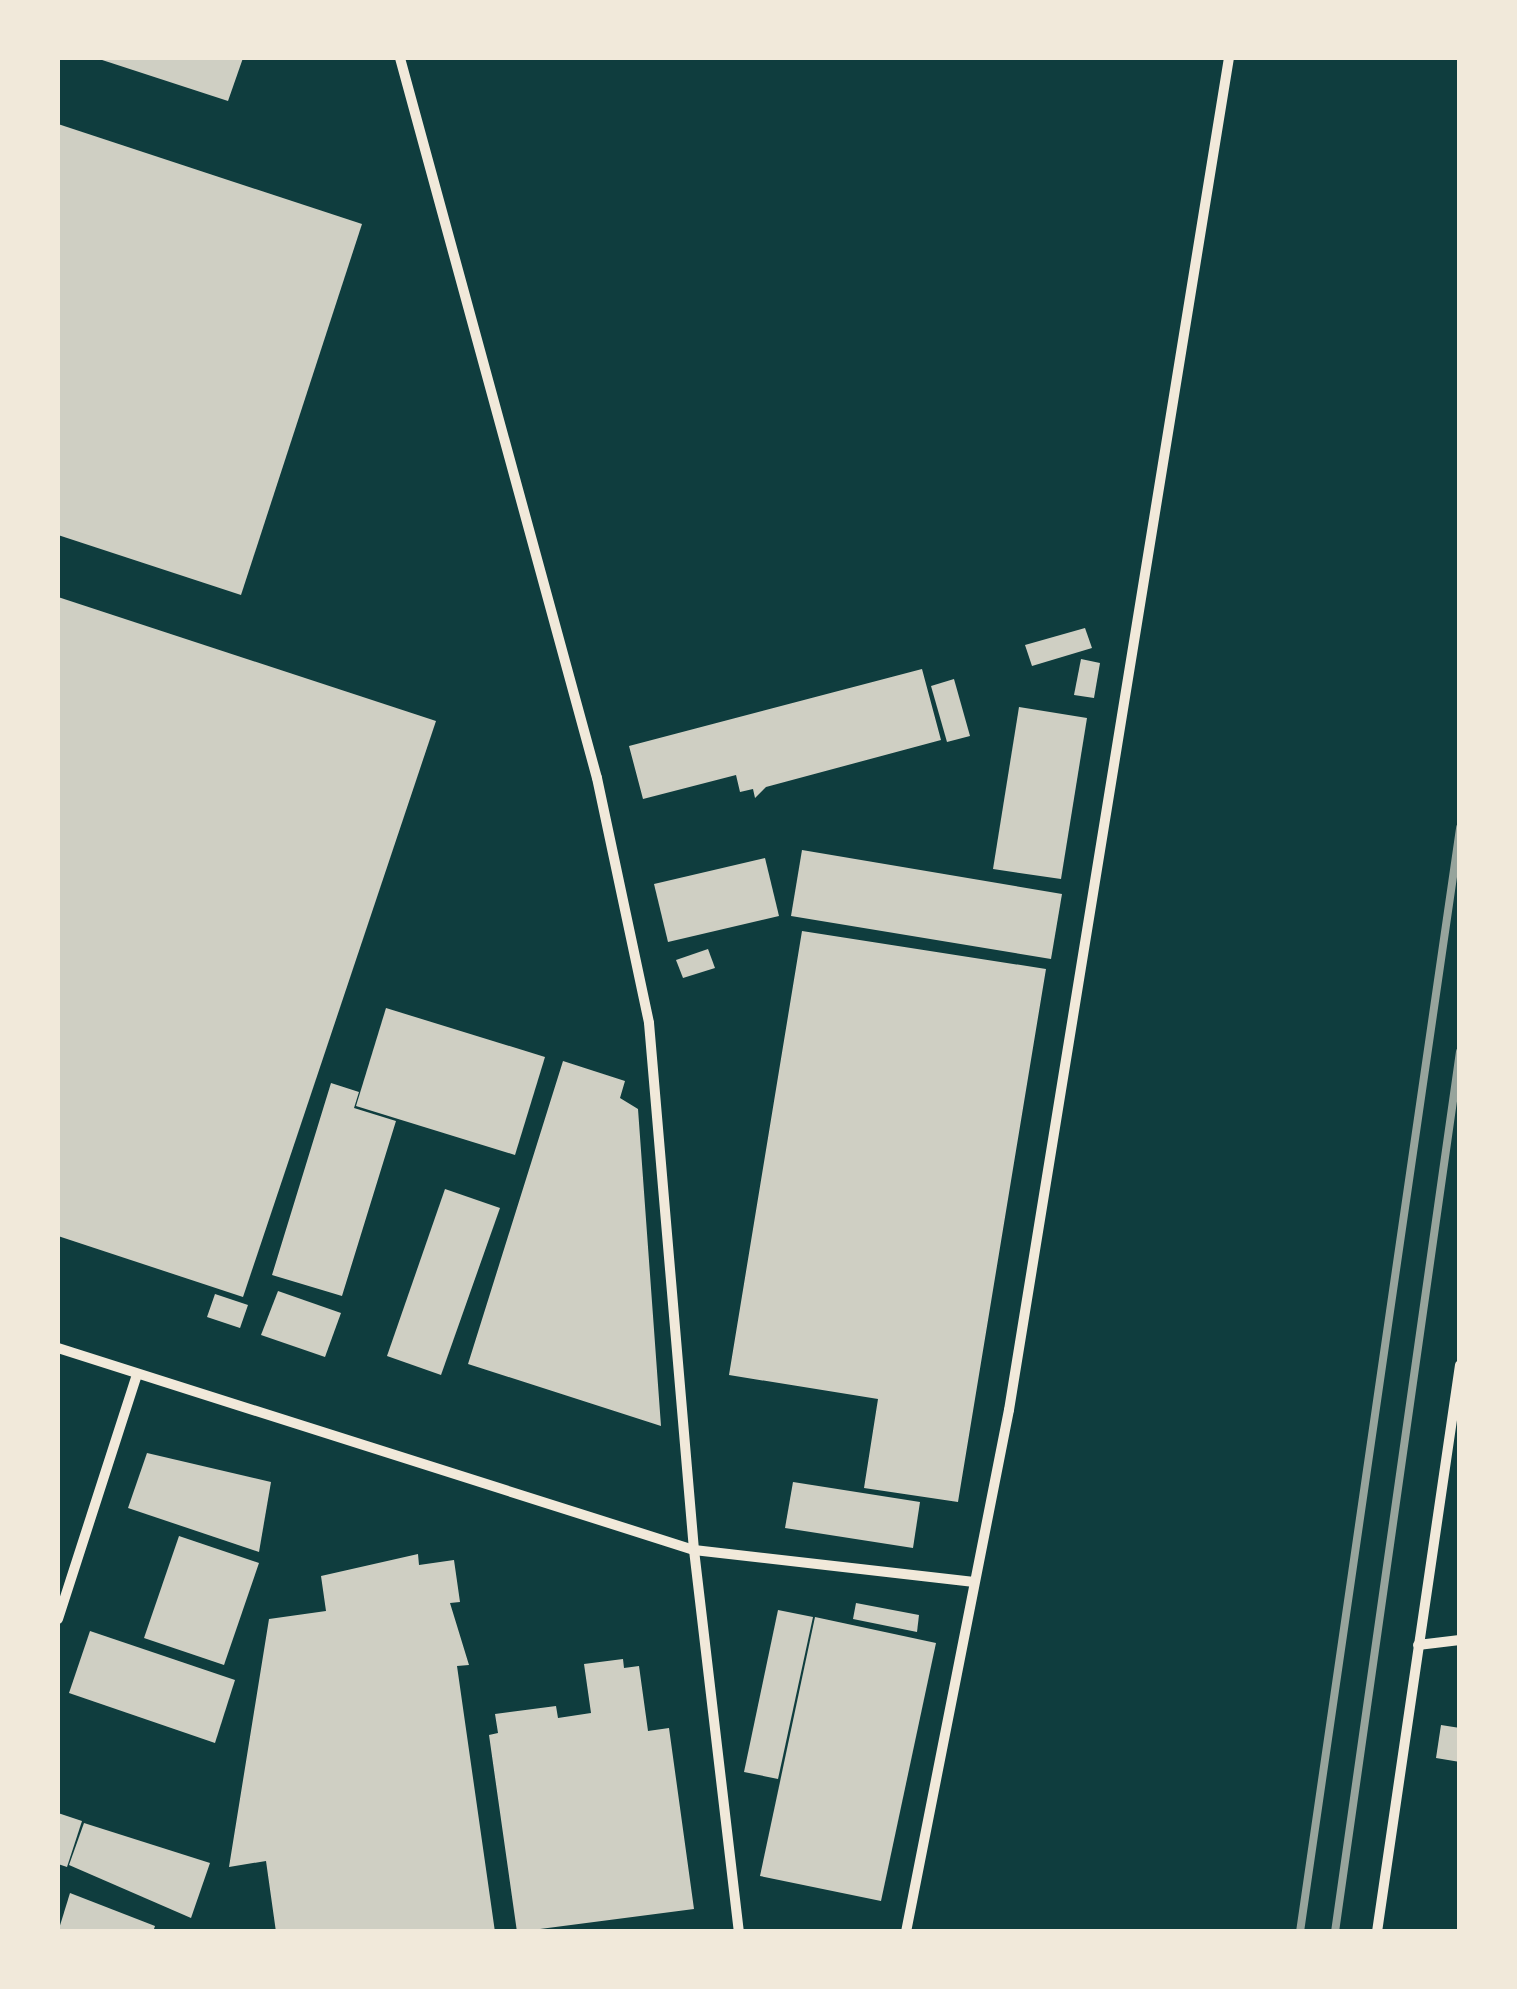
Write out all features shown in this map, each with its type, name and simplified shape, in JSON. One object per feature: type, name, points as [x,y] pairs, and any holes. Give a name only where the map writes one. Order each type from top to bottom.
[{"type":"street","points":[[400,58],[596,778],[650,1023],[694,1550],[739,1932]]},
{"type":"street","points":[[906,1932],[974,1582],[1229,58]]},
{"type":"street","points":[[58,1348],[694,1550],[974,1582]]},
{"type":"street","points":[[1376,1932],[1460,1365]]},
{"type":"street","points":[[58,1619],[137,1374]]},
{"type":"street","points":[[1418,1645],[1460,1640]]},
{"type":"building","points":[[96,58],[243,58],[228,101]]},
{"type":"building","points":[[58,124],[362,224],[241,595],[58,535]]},
{"type":"building","points":[[58,597],[436,721],[243,1297],[58,1236]]},
{"type":"building","points":[[1085,628],[1092,648],[1032,666],[1025,645]]},
{"type":"building","points":[[1081,659],[1100,663],[1094,698],[1074,695]]},
{"type":"building","points":[[922,669],[941,740],[766,787],[755,798],[753,789],[740,792],[736,775],[643,799],[629,746]]},
{"type":"building","points":[[954,679],[970,736],[947,742],[931,686]]},
{"type":"building","points":[[1019,707],[1087,718],[1061,879],[993,869]]},
{"type":"building","points":[[802,850],[1062,894],[1051,959],[791,916]]},
{"type":"building","points":[[765,858],[779,916],[668,942],[654,884]]},
{"type":"building","points":[[802,931],[1046,969],[958,1502],[864,1488],[878,1399],[729,1375]]},
{"type":"building","points":[[708,949],[715,968],[683,978],[676,960]]},
{"type":"building","points":[[386,1008],[545,1057],[515,1155],[356,1106]]},
{"type":"building","points":[[563,1061],[625,1081],[620,1098],[638,1109],[661,1426],[468,1364]]},
{"type":"building","points":[[331,1083],[359,1092],[354,1108],[396,1121],[342,1296],[272,1275]]},
{"type":"building","points":[[445,1189],[500,1208],[441,1375],[387,1356]]},
{"type":"building","points":[[278,1291],[341,1313],[325,1357],[261,1335]]},
{"type":"building","points":[[215,1294],[248,1305],[240,1328],[207,1317]]},
{"type":"building","points":[[147,1453],[271,1482],[259,1552],[128,1508]]},
{"type":"building","points":[[793,1482],[920,1502],[913,1548],[785,1528]]},
{"type":"building","points":[[179,1536],[259,1563],[224,1665],[144,1638]]},
{"type":"building","points":[[418,1554],[419,1565],[454,1560],[460,1602],[450,1603],[469,1665],[457,1666],[495,1932],[276,1932],[266,1861],[229,1867],[269,1619],[326,1611],[321,1576]]},
{"type":"building","points":[[856,1603],[919,1615],[917,1632],[853,1619]]},
{"type":"building","points":[[778,1610],[813,1617],[778,1779],[744,1772]]},
{"type":"building","points":[[815,1617],[936,1643],[881,1901],[760,1876]]},
{"type":"building","points":[[90,1631],[235,1680],[215,1743],[69,1693]]},
{"type":"building","points":[[623,1659],[624,1668],[639,1666],[648,1731],[669,1728],[694,1909],[517,1932],[489,1735],[498,1733],[495,1714],[556,1706],[558,1718],[591,1713],[584,1664]]},
{"type":"building","points":[[1441,1725],[1460,1728],[1460,1762],[1436,1758]]},
{"type":"building","points":[[58,1813],[82,1821],[67,1867],[58,1864]]},
{"type":"building","points":[[84,1823],[210,1863],[191,1918],[69,1865]]},
{"type":"building","points":[[70,1893],[155,1926],[153,1932],[58,1932]]},
{"type":"railway","points":[[1300,1932],[1460,828]]},
{"type":"railway","points":[[1335,1932],[1460,1052]]}]
